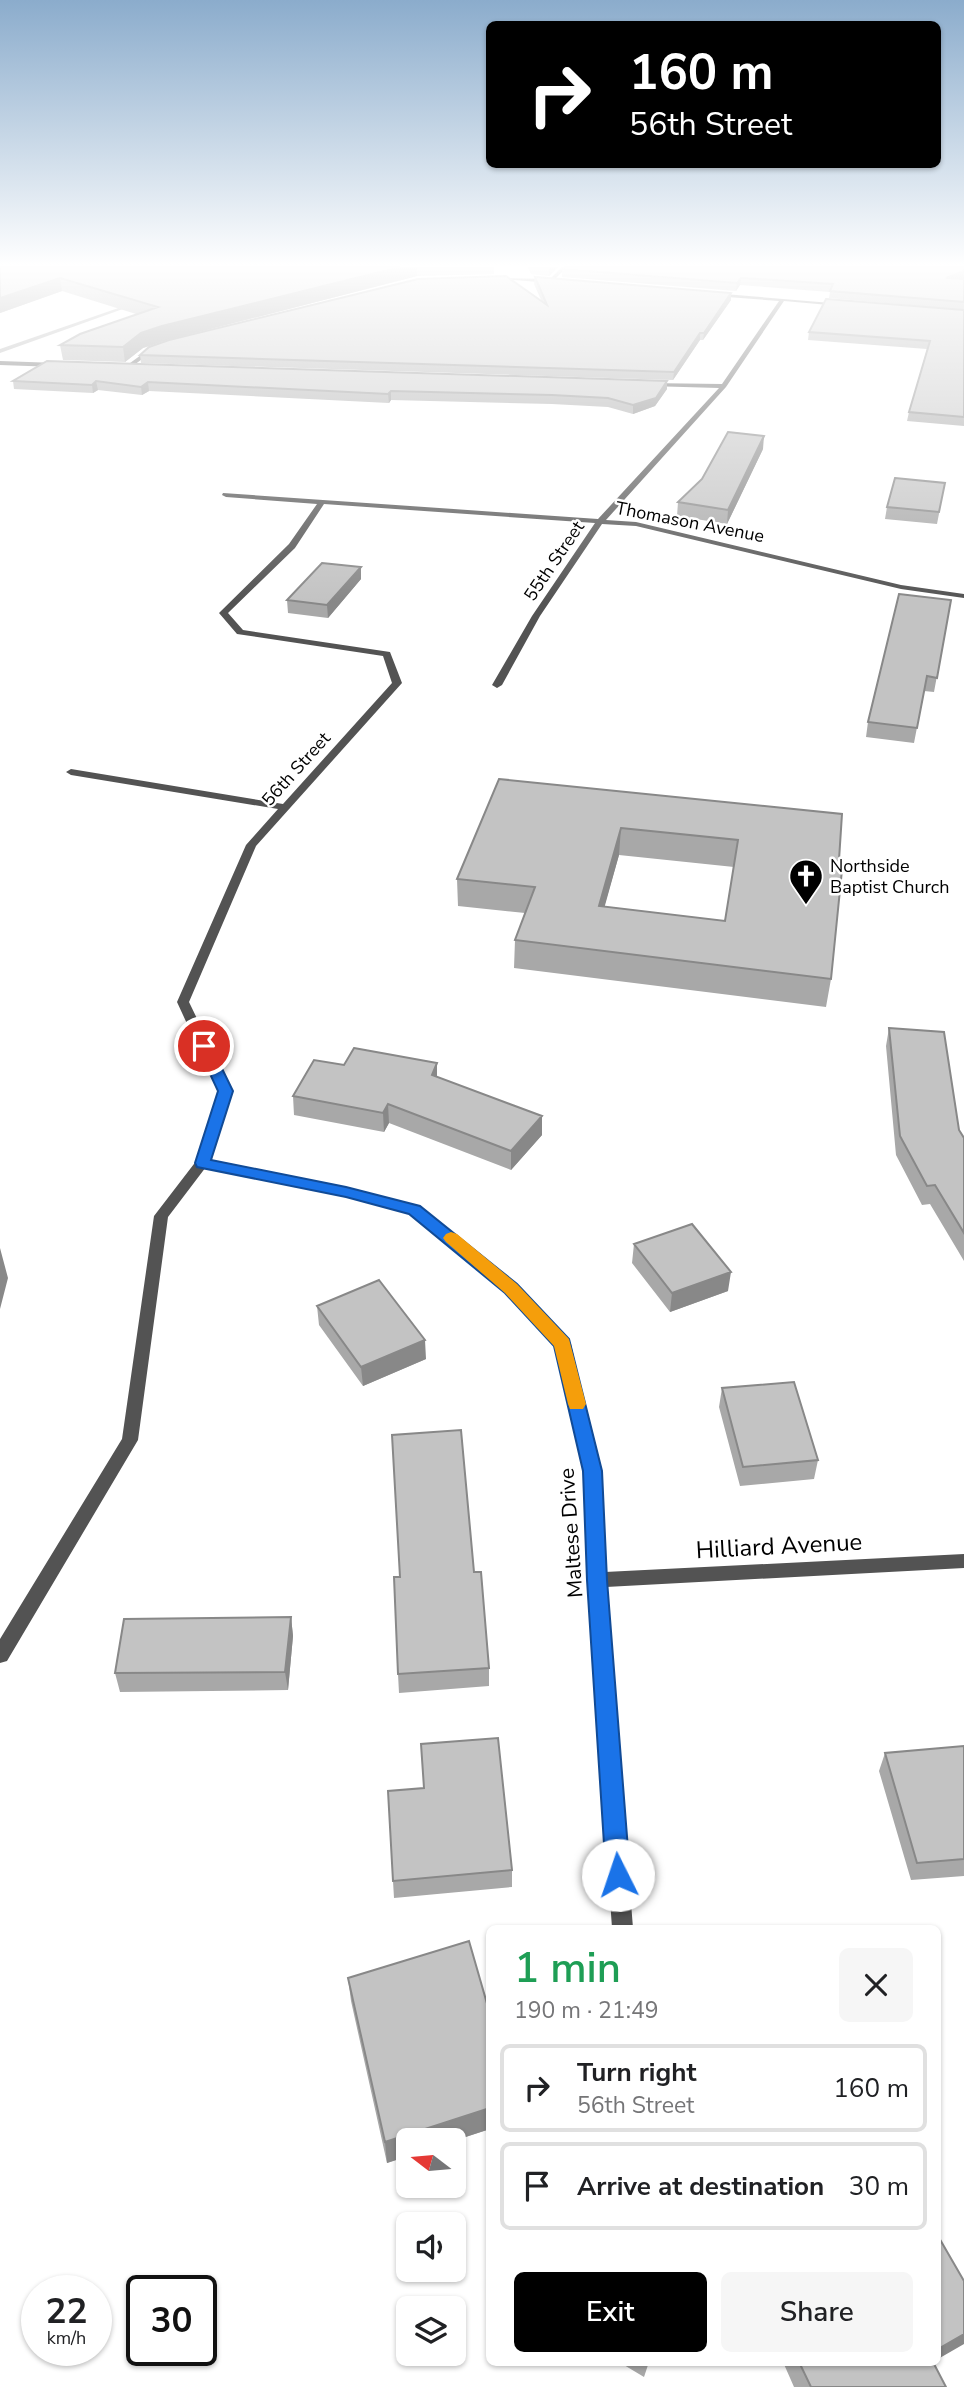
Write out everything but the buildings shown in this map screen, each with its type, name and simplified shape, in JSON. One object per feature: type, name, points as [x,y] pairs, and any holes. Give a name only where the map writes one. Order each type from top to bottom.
[{"type":"street","name":"55th Street","points":[[496,685],[536,616],[601,520],[728,378]]},
{"type":"street","points":[[640,383],[723,386]]},
{"type":"street","name":"Thomason Avenue","points":[[226,495],[636,524],[901,587],[964,596]]},
{"type":"street","name":"56th Street","points":[[202,1163],[225,1091],[183,1002],[251,845],[397,683],[387,653],[240,632],[223,613],[292,546],[322,501]]},
{"type":"street","points":[[72,772],[285,807]]},
{"type":"street","points":[[0,1655],[130,1440],[161,1216],[202,1163]]},
{"type":"street","name":"Maltese Drive","points":[[202,1163],[346,1192],[414,1210],[511,1289],[563,1343],[593,1471],[597,1580],[622,1925]]},
{"type":"street","name":"Hilliard Avenue","points":[[597,1580],[964,1561]]},
{"type":"slow traffic","points":[[451,1238],[511,1289],[563,1343],[577,1404]]},
{"type":"place","name":"Northside Baptist Church","points":[[806,906]]},
{"type":"route","points":[[204,1046],[225,1091],[202,1163],[346,1192],[414,1210],[456,1241],[511,1289],[563,1343],[593,1471],[597,1580],[618,1875]]}]
